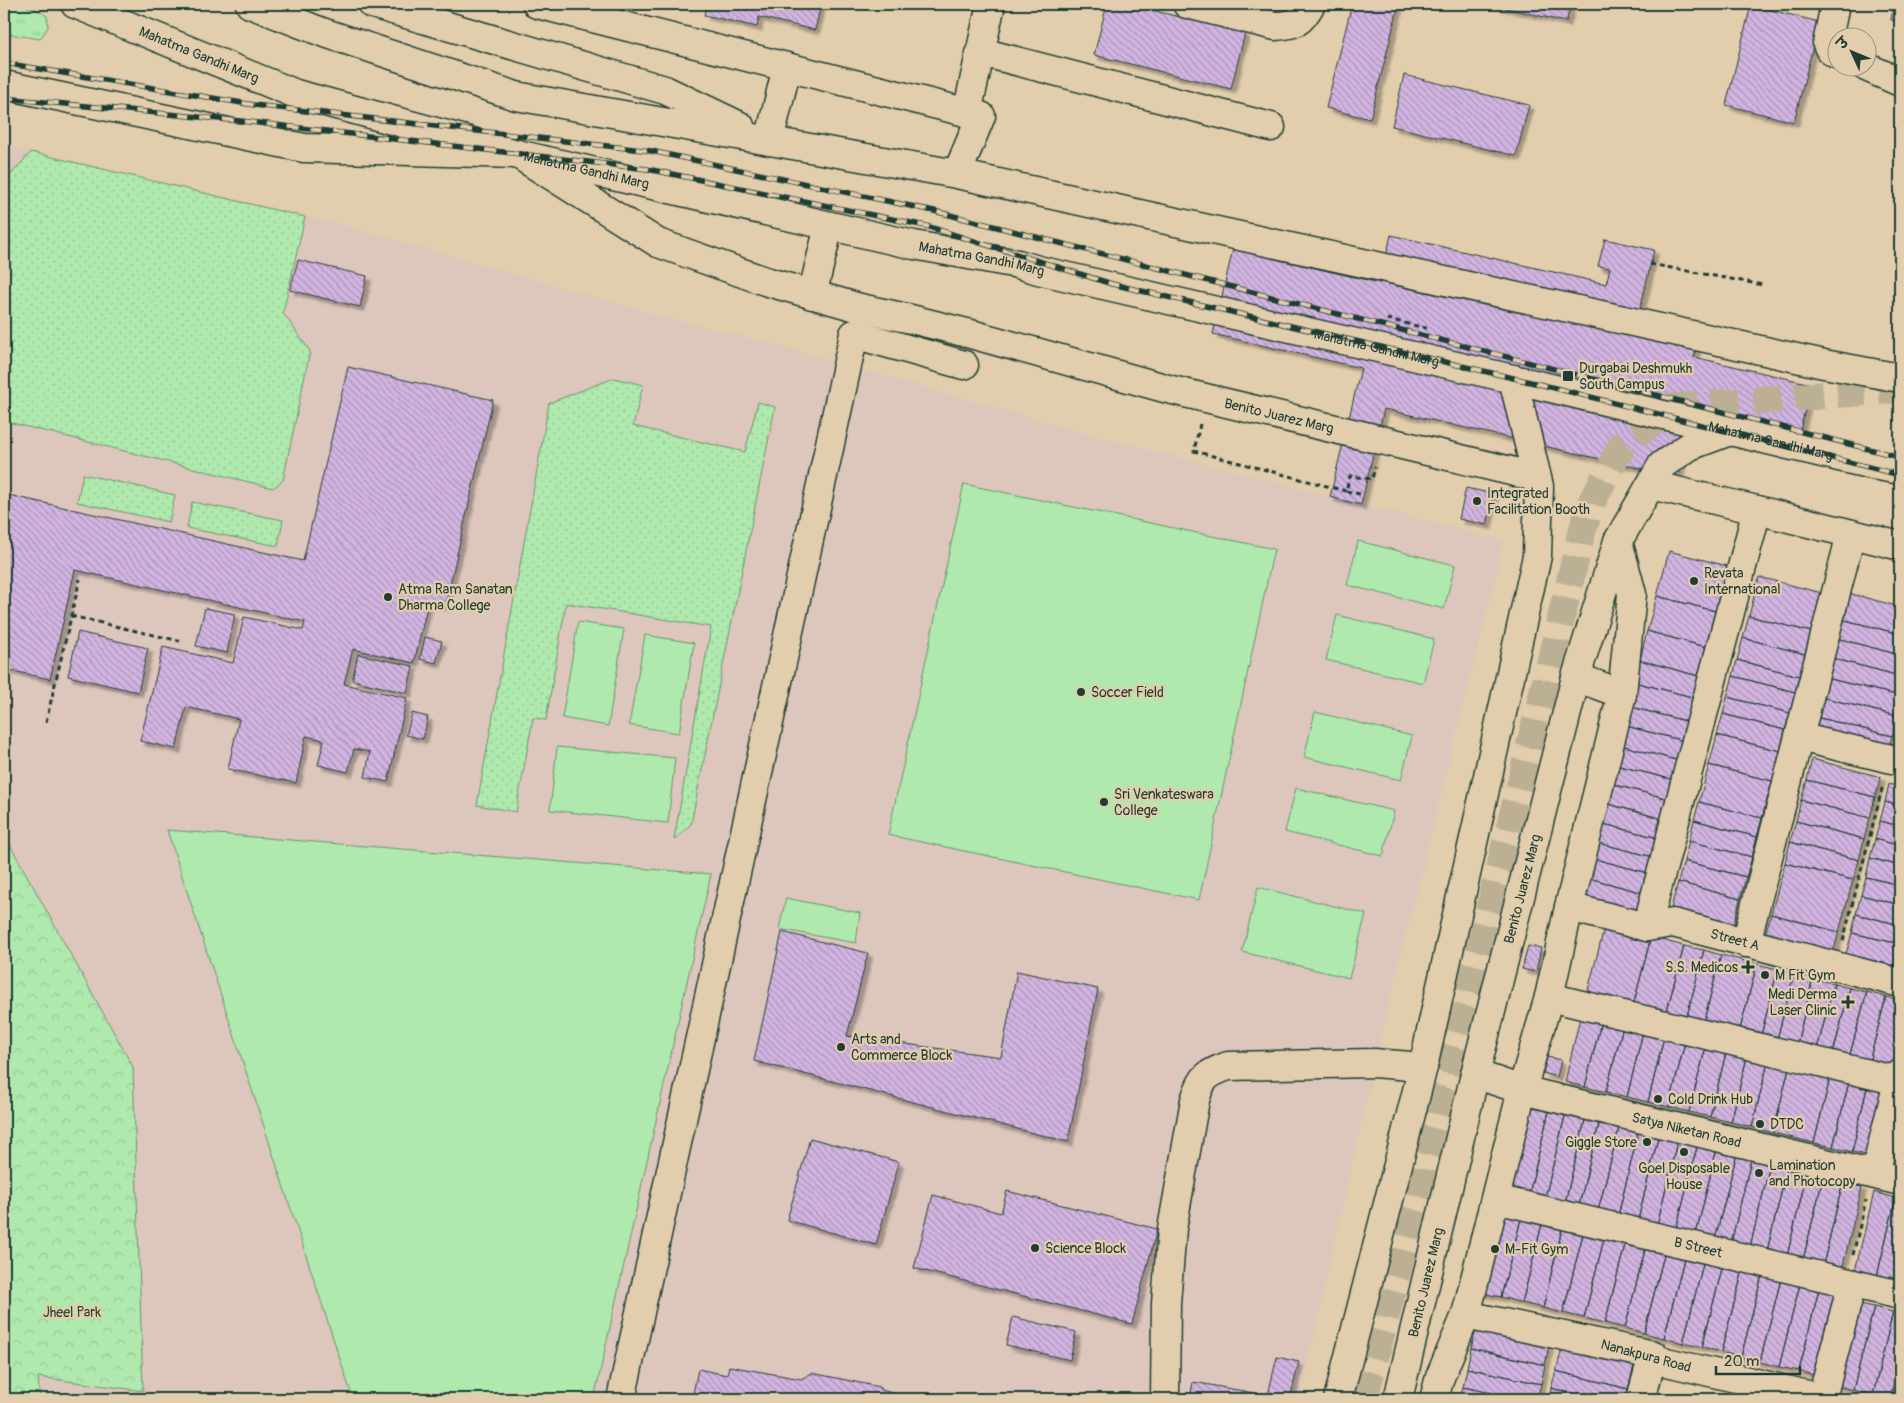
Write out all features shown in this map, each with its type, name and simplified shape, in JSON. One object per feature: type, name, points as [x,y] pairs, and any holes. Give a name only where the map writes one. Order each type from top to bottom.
[{"type":"main road","name":"Mahatma Gandhi Marg","points":[[75,4],[296,94],[517,154],[914,245],[1018,264],[1900,470]]},
{"type":"main road","points":[[250,4],[322,32],[516,96],[957,174],[1824,364],[1900,378]]},
{"type":"main road","points":[[372,4],[665,90],[769,141]]},
{"type":"main road","points":[[537,4],[982,116],[957,174]]},
{"type":"main road","points":[[967,113],[991,4]]},
{"type":"main road","points":[[1187,4],[1275,26],[1288,26],[1304,18],[1311,4]]},
{"type":"main road","points":[[1830,28],[1835,4]]},
{"type":"main road","points":[[981,52],[1270,127]]},
{"type":"main road","points":[[769,141],[787,67]]},
{"type":"main road","points":[[1876,71],[1900,82]]},
{"type":"main road","points":[[4,85],[304,148],[517,154]]},
{"type":"main road","name":"Benito Juarez Marg","points":[[517,154],[658,243],[765,281],[860,308],[1025,348],[1206,398],[1536,477]]},
{"type":"main road","points":[[812,295],[829,226]]},
{"type":"main road","points":[[621,1399],[854,334],[964,365]]},
{"type":"main road","points":[[1338,1399],[1423,1067],[1537,556],[1539,486],[1513,379]]},
{"type":"main road","name":"Benito Juarez Marg","points":[[1398,1399],[1475,1074],[1576,677],[1618,541],[1662,465],[1690,446],[1730,431]]},
{"type":"main road","points":[[1650,485],[1900,546]]},
{"type":"main road","points":[[1647,927],[1757,510]]},
{"type":"main road","points":[[1746,943],[1851,534]]},
{"type":"main road","points":[[1434,1399],[1440,1377],[1466,1315],[1522,1090],[1548,997],[1622,694],[1632,594],[1618,541]]},
{"type":"main road","points":[[1576,677],[1622,694]]},
{"type":"main road","points":[[1799,737],[1895,760]]},
{"type":"main road","name":"Street A","points":[[1569,907],[1647,927],[1673,923],[1900,982]]},
{"type":"main road","points":[[1548,997],[1899,1078],[1881,1184]]},
{"type":"main road","points":[[1165,1399],[1166,1303],[1172,1229],[1195,1100],[1200,1084],[1211,1072],[1228,1066],[1374,1063],[1423,1067]]},
{"type":"main road","name":"Satya Niketan Road","points":[[1475,1074],[1522,1090],[1881,1184]]},
{"type":"main road","name":"B Street","points":[[1496,1199],[1900,1295]]},
{"type":"main road","points":[[1824,1399],[1849,1283]]},
{"type":"main road","name":"Nanakpura Road","points":[[1466,1315],[1653,1355],[1654,1359],[1824,1399]]},
{"type":"main road","points":[[1641,1399],[1653,1355]]},
{"type":"path","points":[[1650,264],[1763,285]]},
{"type":"path","points":[[1206,398],[1194,451],[1346,491]]},
{"type":"path","points":[[1360,494],[1346,491],[1350,476],[1372,479],[1381,440]]},
{"type":"path","points":[[46,722],[80,579]]},
{"type":"path","points":[[71,616],[180,641]]},
{"type":"path","points":[[1836,966],[1895,760],[1900,716]]},
{"type":"path","points":[[1849,1283],[1881,1184]]},
{"type":"shaded area","points":[[4,146],[340,224],[660,316],[772,344],[1091,435],[1504,541],[1374,1063],[1300,1399],[40,1399],[38,1377],[143,1391],[133,1067],[4,834]]},
{"type":"green space","points":[[4,4],[38,10],[47,16],[48,27],[40,39],[4,33]]},
{"type":"green space","points":[[31,152],[305,217],[283,313],[310,351],[283,480],[273,488],[4,421],[4,182]]},
{"type":"green space","points":[[614,378],[643,385],[633,426],[745,452],[758,402],[775,407],[691,824],[674,840],[711,627],[566,603],[546,720],[533,718],[516,812],[477,805],[549,403]]},
{"type":"green space","points":[[83,474],[175,495],[169,522],[77,502]]},
{"type":"green space","name":"Soccer Field","points":[[964,484],[1274,549],[1199,900],[888,835]]},
{"type":"green space","points":[[192,502],[283,520],[278,546],[187,528]]},
{"type":"green space","points":[[1358,541],[1455,565],[1444,609],[1347,585]]},
{"type":"green space","points":[[1337,615],[1434,639],[1423,683],[1326,660]]},
{"type":"green space","points":[[578,622],[624,629],[608,726],[562,718]]},
{"type":"green space","points":[[645,635],[694,643],[679,733],[629,725]]},
{"type":"green space","points":[[1315,712],[1412,736],[1401,780],[1304,757]]},
{"type":"green space","points":[[557,747],[675,758],[668,823],[550,810]]},
{"type":"green space","points":[[1296,788],[1394,811],[1383,856],[1285,832]]},
{"type":"green space","points":[[167,830],[711,874],[594,1399],[353,1399]]},
{"type":"green space","name":"Jheel Park","points":[[4,834],[133,1067],[143,1391],[38,1377],[40,1399],[4,1399]]},
{"type":"green space","points":[[1258,887],[1366,914],[1349,978],[1242,952]]},
{"type":"green space","points":[[786,898],[860,913],[856,943],[779,929]]},
{"type":"building","points":[[707,4],[821,4],[815,30],[759,17],[757,27],[704,15]]},
{"type":"building","points":[[1107,4],[1127,4],[1245,33],[1231,89],[1094,55]]},
{"type":"building","points":[[1352,4],[1399,4],[1370,119],[1326,108]]},
{"type":"building","points":[[1489,4],[1571,4],[1566,22]]},
{"type":"building","points":[[1894,4],[1900,4],[1900,22],[1891,20]]},
{"type":"building","points":[[1751,5],[1819,22],[1794,122],[1726,105]]},
{"type":"building","points":[[1404,75],[1529,105],[1516,156],[1392,126]]},
{"type":"building","name":"Durgabai Deshmukh South Campus","points":[[1391,235],[1606,284],[1610,268],[1598,266],[1605,239],[1654,250],[1638,318],[1700,333],[1694,357],[1811,384],[1794,457],[1688,433],[1678,477],[1384,409],[1361,505],[1330,497],[1361,368],[1213,334],[1233,249],[1380,283]]},
{"type":"building","points":[[298,260],[367,276],[360,307],[290,290]]},
{"type":"building","points":[[348,367],[493,400],[445,606],[428,603],[414,663],[353,649],[344,684],[407,698],[388,782],[365,777],[370,752],[354,749],[348,772],[318,765],[324,740],[306,736],[296,783],[228,769],[239,719],[186,707],[176,749],[140,741],[163,647],[233,663],[244,617],[303,630],[305,622],[75,570],[50,679],[4,669],[4,494],[303,561]]},
{"type":"building","points":[[1466,488],[1494,494],[1487,525],[1459,519]]},
{"type":"building","name":"Revata International","points":[[1669,551],[1731,567],[1719,612],[1657,596]]},
{"type":"building","points":[[1759,577],[1822,593],[1811,632],[1749,616]]},
{"type":"building","points":[[1848,593],[1900,607],[1900,634],[1841,619]]},
{"type":"building","points":[[1657,596],[1719,612],[1709,648],[1647,631]]},
{"type":"building","points":[[205,608],[235,614],[227,653],[196,646]]},
{"type":"building","points":[[1749,616],[1811,632],[1805,654],[1743,638]]},
{"type":"building","points":[[1841,619],[1900,634],[1900,655],[1836,638]]},
{"type":"building","points":[[1647,631],[1709,648],[1702,677],[1640,660]]},
{"type":"building","points":[[78,632],[148,648],[138,692],[68,676]]},
{"type":"building","points":[[425,637],[442,641],[436,663],[420,659]]},
{"type":"building","points":[[1743,638],[1805,654],[1799,676],[1737,660]]},
{"type":"building","points":[[1836,638],[1900,655],[1900,676],[1831,658]]},
{"type":"building","points":[[358,654],[413,666],[407,693],[352,680]]},
{"type":"building","points":[[1831,658],[1900,676],[1900,696],[1826,678]]},
{"type":"building","points":[[1640,660],[1702,677],[1696,698],[1634,682]]},
{"type":"building","points":[[1737,660],[1799,676],[1795,692],[1733,676]]},
{"type":"building","points":[[1733,676],[1795,692],[1790,713],[1727,697]]},
{"type":"building","points":[[1826,678],[1900,696],[1897,716],[1821,697]]},
{"type":"building","points":[[1634,682],[1696,698],[1689,722],[1627,706]]},
{"type":"building","points":[[1727,697],[1790,713],[1785,730],[1723,714]]},
{"type":"building","points":[[1821,697],[1897,716],[1892,736],[1816,717]]},
{"type":"building","points":[[1627,706],[1689,722],[1684,741],[1622,725]]},
{"type":"building","points":[[412,713],[428,717],[423,739],[406,735]]},
{"type":"building","points":[[1723,714],[1785,730],[1780,751],[1717,735]]},
{"type":"building","points":[[1816,717],[1892,736],[1887,755],[1811,736]]},
{"type":"building","points":[[1622,725],[1684,741],[1679,761],[1617,744]]},
{"type":"building","points":[[1717,735],[1780,751],[1772,781],[1709,765]]},
{"type":"building","points":[[1900,737],[1900,757],[1894,756]]},
{"type":"building","points":[[1617,744],[1679,761],[1674,780],[1612,764]]},
{"type":"building","points":[[1812,759],[1881,777],[1875,797],[1807,780]]},
{"type":"building","points":[[1612,764],[1674,780],[1669,799],[1607,783]]},
{"type":"building","points":[[1709,765],[1772,781],[1762,818],[1699,802]]},
{"type":"building","points":[[1807,780],[1875,797],[1870,818],[1801,800]]},
{"type":"building","points":[[1607,783],[1669,799],[1663,819],[1601,802]]},
{"type":"building","points":[[1889,784],[1900,787],[1900,806],[1885,802]]},
{"type":"building","points":[[1801,800],[1870,818],[1864,839],[1796,821]]},
{"type":"building","points":[[1601,802],[1663,819],[1658,838],[1596,822]]},
{"type":"building","points":[[1699,802],[1762,818],[1757,837],[1694,820]]},
{"type":"building","points":[[1885,802],[1900,806],[1900,826],[1880,821]]},
{"type":"building","points":[[1694,820],[1757,837],[1752,857],[1689,841]]},
{"type":"building","points":[[1796,821],[1864,839],[1859,860],[1790,842]]},
{"type":"building","points":[[1880,821],[1900,826],[1900,846],[1875,839]]},
{"type":"building","points":[[1596,822],[1658,838],[1653,857],[1591,841]]},
{"type":"building","points":[[1875,839],[1900,846],[1900,866],[1870,858]]},
{"type":"building","points":[[1591,841],[1653,857],[1648,873],[1587,857]]},
{"type":"building","points":[[1689,841],[1752,857],[1746,877],[1684,861]]},
{"type":"building","points":[[1790,842],[1859,860],[1853,880],[1785,863]]},
{"type":"building","points":[[1587,857],[1648,873],[1643,893],[1582,876]]},
{"type":"building","points":[[1870,858],[1900,866],[1900,885],[1866,877]]},
{"type":"building","points":[[1684,861],[1746,877],[1740,899],[1678,882]]},
{"type":"building","points":[[1785,863],[1853,880],[1839,932],[1771,914]]},
{"type":"building","points":[[1582,876],[1643,893],[1637,916],[1575,899]]},
{"type":"building","points":[[1866,877],[1900,885],[1900,905],[1861,895]]},
{"type":"building","points":[[1678,882],[1740,899],[1733,928],[1670,912]]},
{"type":"building","points":[[1861,895],[1900,905],[1900,925],[1856,914]]},
{"type":"building","points":[[1771,914],[1839,932],[1833,953],[1765,935]]},
{"type":"building","points":[[1856,914],[1900,925],[1900,944],[1852,933]]},
{"type":"building","points":[[1605,925],[1651,937],[1632,1010],[1586,998]]},
{"type":"building","name":"Arts and Commerce Block","points":[[782,932],[868,953],[847,1036],[1001,1057],[1017,971],[1098,989],[1068,1142],[754,1061]]},
{"type":"building","points":[[1852,933],[1900,944],[1900,967],[1846,954]]},
{"type":"building","points":[[1651,937],[1684,946],[1665,1018],[1632,1010]]},
{"type":"building","points":[[1528,946],[1541,948],[1536,972],[1522,969]]},
{"type":"building","points":[[1684,946],[1704,950],[1685,1024],[1665,1018]]},
{"type":"building","points":[[1704,950],[1721,955],[1702,1028],[1685,1024]]},
{"type":"building","points":[[1721,955],[1757,964],[1738,1037],[1702,1028]]},
{"type":"building","points":[[1757,964],[1778,969],[1759,1043],[1738,1037]]},
{"type":"building","points":[[1778,969],[1794,974],[1775,1047],[1759,1043]]},
{"type":"building","points":[[1794,974],[1813,978],[1795,1052],[1775,1047]]},
{"type":"building","points":[[1813,978],[1834,984],[1815,1057],[1795,1052]]},
{"type":"building","points":[[1834,984],[1850,988],[1831,1061],[1815,1057]]},
{"type":"building","points":[[1850,988],[1867,992],[1847,1065],[1831,1061]]},
{"type":"building","points":[[1867,992],[1886,997],[1867,1070],[1847,1065]]},
{"type":"building","points":[[1886,997],[1900,1001],[1900,1040],[1891,1077],[1867,1070]]},
{"type":"building","points":[[1582,1009],[1603,1014],[1585,1087],[1565,1082]]},
{"type":"building","points":[[1603,1014],[1625,1019],[1606,1092],[1585,1087]]},
{"type":"building","points":[[1625,1019],[1645,1024],[1627,1097],[1606,1092]]},
{"type":"building","points":[[1645,1024],[1666,1029],[1648,1102],[1627,1097]]},
{"type":"building","points":[[1666,1029],[1687,1034],[1669,1107],[1648,1102]]},
{"type":"building","points":[[1687,1034],[1708,1039],[1689,1112],[1669,1107]]},
{"type":"building","points":[[1708,1039],[1728,1045],[1710,1117],[1689,1112]]},
{"type":"building","points":[[1728,1045],[1749,1049],[1731,1122],[1710,1117]]},
{"type":"building","points":[[1749,1049],[1770,1054],[1752,1127],[1731,1122]]},
{"type":"building","points":[[1770,1054],[1791,1060],[1773,1133],[1752,1127]]},
{"type":"building","points":[[1547,1057],[1561,1060],[1557,1077],[1543,1073]]},
{"type":"building","points":[[1791,1060],[1832,1070],[1814,1143],[1773,1133]]},
{"type":"building","points":[[1832,1070],[1851,1074],[1833,1147],[1814,1143]]},
{"type":"building","points":[[1851,1074],[1869,1079],[1852,1152],[1833,1147]]},
{"type":"building","points":[[1869,1079],[1892,1084],[1874,1157],[1852,1152]]},
{"type":"building","points":[[1529,1107],[1549,1111],[1529,1194],[1509,1189]]},
{"type":"building","points":[[1549,1111],[1565,1116],[1545,1198],[1529,1194]]},
{"type":"building","points":[[1565,1116],[1585,1120],[1565,1203],[1545,1198]]},
{"type":"building","points":[[1585,1120],[1599,1124],[1579,1206],[1565,1203]]},
{"type":"building","points":[[1599,1124],[1619,1128],[1598,1211],[1579,1206]]},
{"type":"building","points":[[1619,1128],[1638,1133],[1618,1216],[1598,1211]]},
{"type":"building","points":[[1638,1133],[1658,1138],[1638,1220],[1618,1216]]},
{"type":"building","points":[[1897,1135],[1900,1136],[1900,1152],[1893,1150]]},
{"type":"building","points":[[810,1138],[899,1162],[876,1245],[787,1220]]},
{"type":"building","points":[[1658,1138],[1677,1142],[1657,1225],[1638,1220]]},
{"type":"building","points":[[1677,1142],[1697,1147],[1676,1229],[1657,1225]]},
{"type":"building","points":[[1697,1147],[1716,1152],[1696,1234],[1676,1229]]},
{"type":"building","points":[[1893,1150],[1900,1152],[1900,1169],[1889,1166]]},
{"type":"building","points":[[1716,1152],[1736,1157],[1715,1239],[1696,1234]]},
{"type":"building","points":[[1736,1157],[1751,1160],[1731,1243],[1715,1239]]},
{"type":"building","points":[[1751,1160],[1770,1165],[1750,1247],[1731,1243]]},
{"type":"building","points":[[1770,1165],[1787,1169],[1767,1251],[1750,1247]]},
{"type":"building","points":[[1787,1169],[1807,1173],[1787,1256],[1767,1251]]},
{"type":"building","points":[[1807,1173],[1823,1178],[1803,1260],[1787,1256]]},
{"type":"building","points":[[1823,1178],[1843,1182],[1823,1265],[1803,1260]]},
{"type":"building","points":[[1843,1182],[1862,1187],[1842,1270],[1823,1265]]},
{"type":"building","name":"Science Block","points":[[1007,1191],[1157,1229],[1132,1324],[914,1268],[933,1195],[1001,1213]]},
{"type":"building","points":[[1874,1192],[1896,1198],[1876,1280],[1854,1275]]},
{"type":"building","points":[[1896,1198],[1900,1199],[1900,1258],[1894,1285],[1876,1280]]},
{"type":"building","points":[[1502,1210],[1522,1215],[1501,1297],[1481,1293]]},
{"type":"building","points":[[1522,1215],[1543,1220],[1522,1303],[1501,1297]]},
{"type":"building","points":[[1543,1220],[1563,1225],[1543,1308],[1522,1303]]},
{"type":"building","points":[[1563,1225],[1584,1230],[1563,1313],[1543,1308]]},
{"type":"building","points":[[1584,1230],[1605,1235],[1584,1318],[1563,1313]]},
{"type":"building","points":[[1605,1235],[1626,1241],[1605,1323],[1584,1318]]},
{"type":"building","points":[[1626,1241],[1646,1246],[1625,1328],[1605,1323]]},
{"type":"building","points":[[1646,1246],[1665,1251],[1644,1333],[1625,1328]]},
{"type":"building","points":[[1665,1251],[1685,1255],[1664,1338],[1644,1333]]},
{"type":"building","points":[[1685,1255],[1704,1260],[1683,1343],[1664,1338]]},
{"type":"building","points":[[1900,1258],[1900,1286],[1894,1285]]},
{"type":"building","points":[[1704,1260],[1723,1265],[1702,1347],[1683,1343]]},
{"type":"building","points":[[1723,1265],[1743,1270],[1721,1352],[1702,1347]]},
{"type":"building","points":[[1743,1270],[1762,1275],[1741,1357],[1721,1352]]},
{"type":"building","points":[[1762,1275],[1781,1279],[1760,1362],[1741,1357]]},
{"type":"building","points":[[1781,1279],[1800,1284],[1779,1367],[1760,1362]]},
{"type":"building","points":[[1800,1284],[1819,1289],[1799,1371],[1779,1367]]},
{"type":"building","points":[[1819,1289],[1845,1295],[1824,1378],[1799,1371]]},
{"type":"building","points":[[1851,1302],[1874,1307],[1853,1390],[1831,1384]]},
{"type":"building","points":[[1874,1307],[1893,1312],[1873,1395],[1853,1390]]},
{"type":"building","points":[[1893,1312],[1900,1314],[1900,1358],[1890,1399],[1873,1395]]},
{"type":"building","points":[[1013,1317],[1076,1332],[1070,1360],[1006,1345]]},
{"type":"building","points":[[1476,1330],[1549,1346],[1545,1365],[1471,1348]]},
{"type":"building","points":[[1471,1348],[1545,1365],[1541,1384],[1467,1368]]},
{"type":"building","points":[[1562,1348],[1634,1366],[1628,1389],[1556,1371]]},
{"type":"building","points":[[1277,1357],[1299,1362],[1290,1399],[1267,1399]]},
{"type":"building","points":[[1900,1358],[1900,1399],[1890,1399]]},
{"type":"building","points":[[729,1366],[801,1379],[812,1373],[880,1387],[881,1390],[915,1399],[692,1399],[698,1369],[727,1375]]},
{"type":"building","points":[[1467,1368],[1541,1384],[1537,1399],[1519,1399],[1463,1387]]},
{"type":"building","points":[[1556,1371],[1628,1389],[1625,1399],[1595,1399],[1551,1388]]},
{"type":"building","points":[[1193,1382],[1254,1393],[1253,1399],[1190,1399]]},
{"type":"building","points":[[1463,1387],[1519,1399],[1460,1399]]},
{"type":"building","points":[[1551,1388],[1595,1399],[1549,1399]]},
{"type":"tunnel","points":[[1364,1399],[1475,968],[1581,535],[1592,501],[1623,444],[1674,407],[1900,389]]},
{"type":"railway","points":[[4,63],[254,105],[651,151],[934,211],[1900,457]]},
{"type":"railway","points":[[4,98],[250,122],[647,169],[926,226],[1112,284],[1539,384],[1900,475]]},
{"type":"place","name":"Durgabai Deshmukh South Campus","points":[[1568,376]]},
{"type":"place","name":"Integrated Facilitation Booth","points":[[1477,501]]},
{"type":"place","name":"Revata International","points":[[1694,581]]},
{"type":"place","name":"Atma Ram Sanatan Dharma College","points":[[388,597]]},
{"type":"place","name":"Soccer Field","points":[[1081,692]]},
{"type":"place","name":"Sri Venkateswara College","points":[[1104,802]]},
{"type":"place","name":"S.S. Medicos","points":[[1748,967]]},
{"type":"place","name":"M Fit Gym","points":[[1765,975]]},
{"type":"place","name":"Medi Derma Laser Clinic","points":[[1848,1002]]},
{"type":"place","name":"Arts and Commerce Block","points":[[841,1047]]},
{"type":"place","name":"Cold Drink Hub","points":[[1658,1099]]},
{"type":"place","name":"DTDC","points":[[1760,1124]]},
{"type":"place","name":"Giggle Store","points":[[1647,1142]]},
{"type":"place","name":"Goel Disposable House","points":[[1684,1152]]},
{"type":"place","name":"Lamination and Photocopy","points":[[1759,1173]]},
{"type":"place","name":"Science Block","points":[[1035,1248]]},
{"type":"place","name":"M-Fit Gym","points":[[1495,1249]]}]
